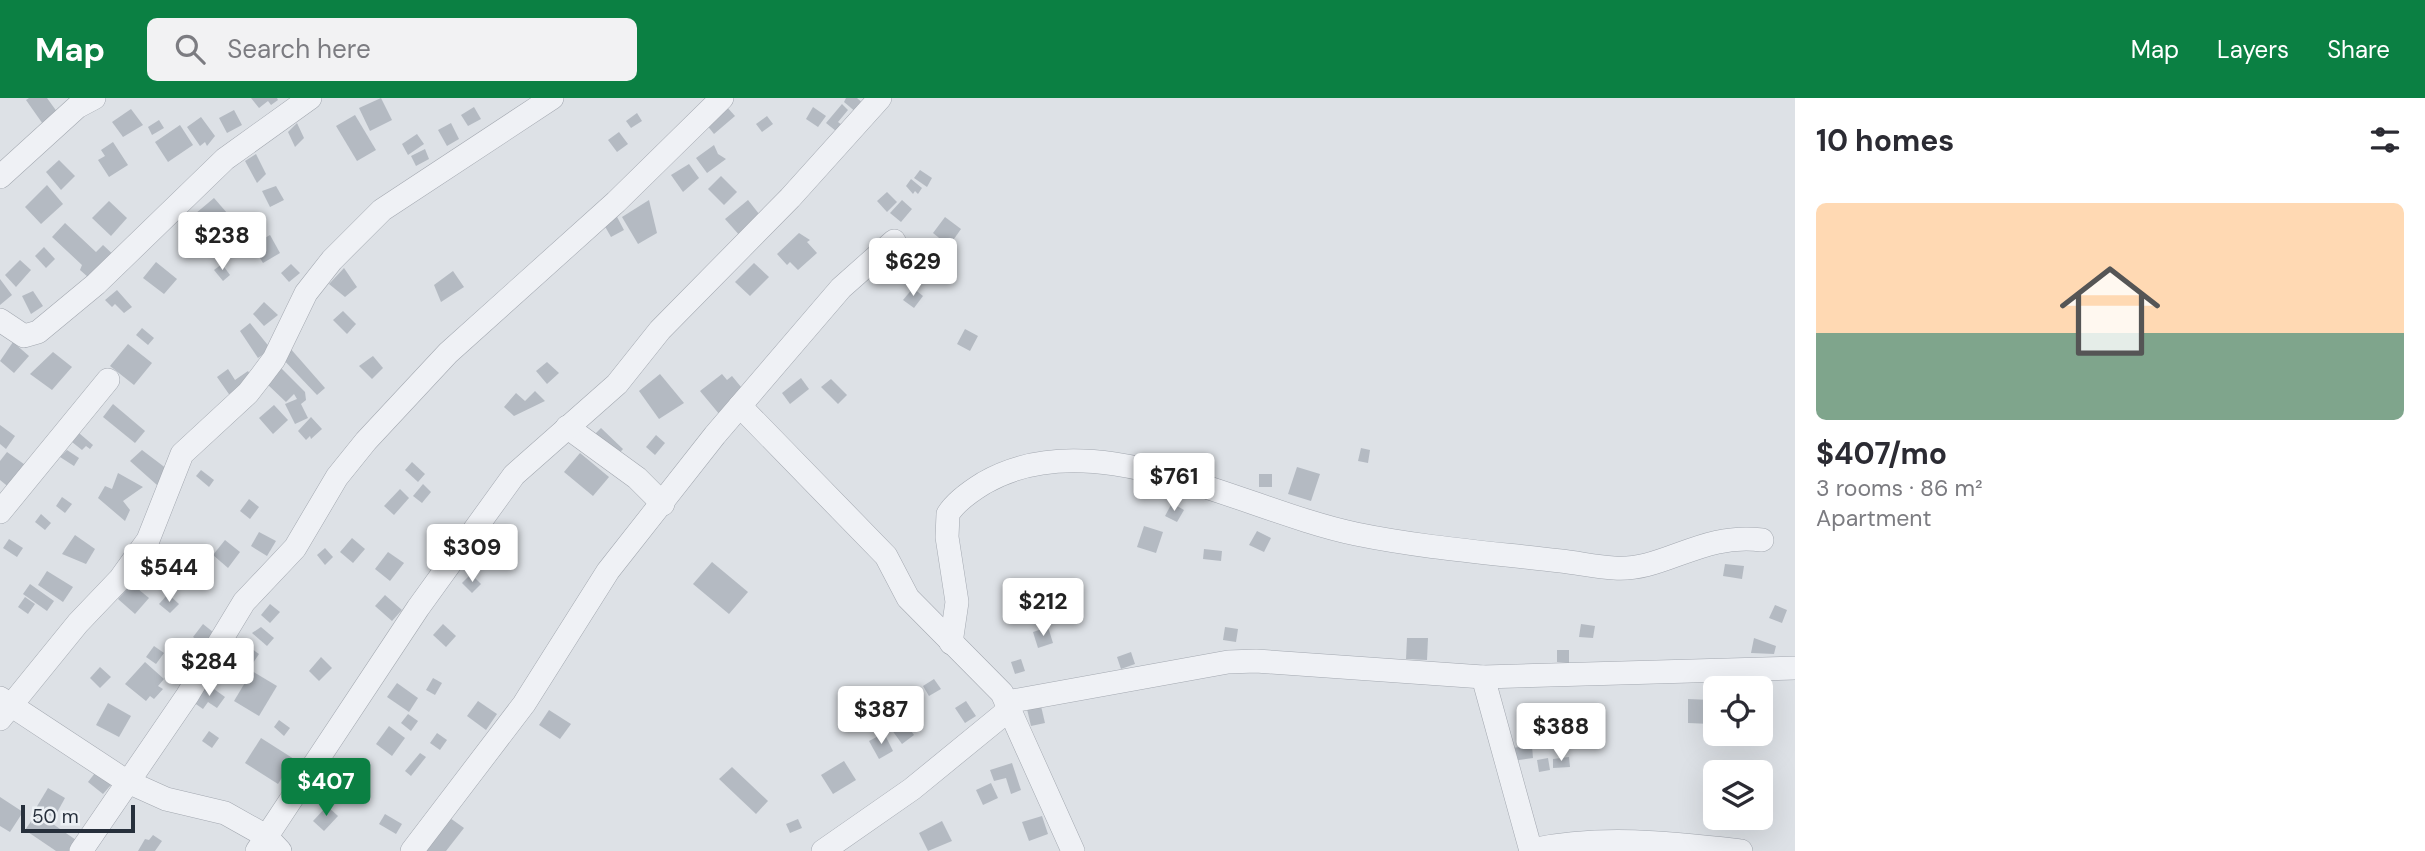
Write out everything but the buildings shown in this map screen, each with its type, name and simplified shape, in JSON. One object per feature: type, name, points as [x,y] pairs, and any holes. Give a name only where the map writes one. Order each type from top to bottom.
[{"type":"street","points":[[0,177],[77,107],[94,98]]},
{"type":"street","points":[[0,320],[24,336],[38,332],[96,284],[225,159],[310,98]]},
{"type":"street","points":[[552,98],[382,210],[332,260],[306,293],[274,359],[255,384],[181,454],[148,540],[127,570],[4,707],[126,781],[166,799],[225,813],[268,846],[418,608],[503,489],[567,427],[617,384],[660,330],[790,198],[880,98]]},
{"type":"street","points":[[81,851],[126,781],[187,696],[244,602],[299,542],[337,477],[366,441],[448,353],[615,202],[722,98]]},
{"type":"street","points":[[412,851],[524,704],[608,571],[740,407],[841,288],[894,241]]},
{"type":"street","points":[[0,512],[108,380]]},
{"type":"street","points":[[740,407],[886,556],[908,598],[1007,702],[1073,851]]},
{"type":"street","points":[[567,427],[637,478],[663,505]]},
{"type":"street","points":[[951,643],[957,602],[947,537],[948,514],[980,486],[1004,472],[1037,464],[1094,463],[1133,468],[1196,484],[1303,521],[1357,534],[1472,553],[1613,568],[1639,566],[1720,540],[1762,540]]},
{"type":"street","points":[[1007,702],[1228,662],[1256,661],[1483,677],[1795,668]]},
{"type":"street","points":[[1483,677],[1531,850],[1561,843],[1617,840],[1741,851]]},
{"type":"street","points":[[823,851],[912,789],[1005,713],[1007,702]]}]
